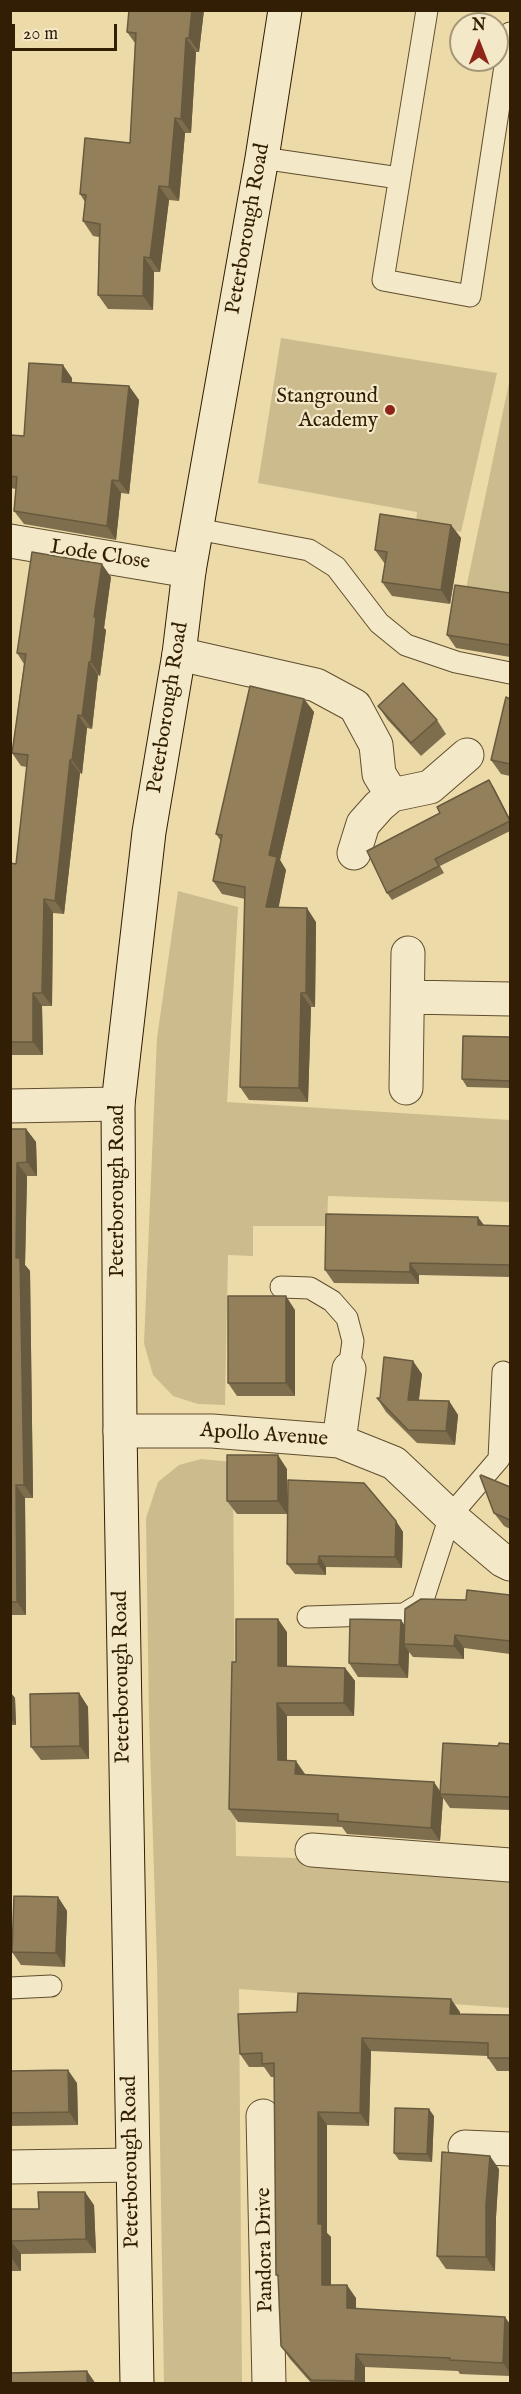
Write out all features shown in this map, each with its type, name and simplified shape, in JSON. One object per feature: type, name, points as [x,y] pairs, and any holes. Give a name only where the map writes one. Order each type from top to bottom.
[{"type":"main road","name":"Peterborough Road","points":[[137,2384],[120,1431],[118,1104],[149,832],[179,654],[189,571],[262,158],[285,10]]},
{"type":"main road","name":"Lode Close","points":[[10,541],[189,571]]},
{"type":"main road","points":[[179,654],[316,685],[355,706],[376,746],[379,774],[392,795]]},
{"type":"main road","points":[[354,854],[363,824],[392,795],[430,787],[467,755]]},
{"type":"main road","points":[[406,1088],[408,953]]},
{"type":"main road","points":[[408,997],[510,999]]},
{"type":"main road","points":[[10,1106],[118,1104]]},
{"type":"main road","points":[[339,1441],[349,1369]]},
{"type":"main road","name":"Apollo Avenue","points":[[120,1431],[212,1431],[339,1441],[394,1463],[450,1516],[502,1560],[510,1564]]},
{"type":"main road","points":[[312,1850],[510,1865]]},
{"type":"main road","name":"Pandora Drive","points":[[263,2116],[269,2384]]},
{"type":"main road","points":[[465,2148],[510,2149]]},
{"type":"main road","points":[[10,2167],[132,2164]]},
{"type":"lane","points":[[427,10],[383,280],[470,296],[510,33]]},
{"type":"lane","points":[[262,158],[399,178]]},
{"type":"lane","points":[[197,529],[309,550],[336,567],[379,623],[406,645],[456,662],[510,673]]},
{"type":"lane","points":[[281,1287],[310,1288],[332,1301],[347,1318],[353,1341],[349,1369]]},
{"type":"lane","points":[[308,1617],[404,1614],[422,1603],[450,1516],[499,1459],[503,1372]]},
{"type":"lane","points":[[10,1988],[51,1986]]},
{"type":"shaded area","points":[[281,338],[497,373],[461,532],[416,523],[417,512],[258,483]]},
{"type":"shaded area","points":[[510,378],[510,605],[464,598]]},
{"type":"shaded area","points":[[178,891],[238,907],[227,1102],[510,1120],[510,1202],[328,1196],[327,1226],[253,1226],[253,1256],[228,1255],[225,1405],[198,1404],[173,1396],[153,1375],[144,1343],[157,1038]]},
{"type":"shaded area","points":[[201,1459],[233,1462],[236,1856],[295,1858],[510,1876],[510,2008],[239,1989],[242,2383],[164,2383],[146,1518],[158,1482],[179,1465]]},
{"type":"building","points":[[129,10],[192,10],[189,38],[186,38],[181,119],[175,118],[169,187],[159,186],[150,258],[144,257],[143,296],[98,295],[100,224],[83,221],[86,195],[80,194],[85,138],[130,143],[136,33],[127,32]]},
{"type":"building","points":[[29,363],[63,365],[62,382],[129,386],[119,481],[112,480],[107,526],[14,511],[17,477],[10,476],[10,435],[24,436]]},
{"type":"building","points":[[380,514],[451,525],[441,590],[382,582],[387,552],[375,550]]},
{"type":"building","points":[[32,552],[102,564],[94,617],[96,617],[91,662],[89,662],[82,716],[78,715],[72,760],[70,760],[55,901],[44,899],[42,993],[33,993],[33,1042],[10,1042],[10,863],[16,864],[28,755],[12,753],[26,654],[17,653]]},
{"type":"building","points":[[455,585],[510,593],[510,645],[447,635]]},
{"type":"building","points":[[403,683],[437,720],[411,743],[378,706]]},
{"type":"building","points":[[250,686],[304,699],[269,855],[277,857],[266,907],[307,908],[306,993],[301,993],[299,1088],[240,1087],[245,887],[213,881],[222,835],[216,834]]},
{"type":"building","points":[[506,697],[510,699],[510,764],[491,760]]},
{"type":"building","points":[[489,780],[510,821],[435,859],[439,866],[387,893],[367,851],[440,813],[437,807]]},
{"type":"building","points":[[463,1036],[510,1037],[510,1081],[462,1079]]},
{"type":"building","points":[[10,1129],[26,1129],[27,1162],[17,1163],[16,1258],[20,1258],[24,1485],[16,1485],[17,1602],[10,1602]]},
{"type":"building","points":[[326,1214],[478,1217],[478,1225],[510,1226],[510,1265],[410,1263],[410,1272],[325,1270]]},
{"type":"building","points":[[228,1296],[286,1296],[286,1383],[228,1383]]},
{"type":"building","points":[[384,1357],[413,1361],[408,1400],[449,1401],[446,1431],[408,1430],[377,1398],[380,1398]]},
{"type":"building","points":[[227,1455],[278,1455],[278,1501],[227,1501]]},
{"type":"building","points":[[481,1475],[510,1487],[510,1520],[494,1513]]},
{"type":"building","points":[[288,1480],[364,1483],[396,1521],[395,1557],[319,1556],[318,1564],[287,1564]]},
{"type":"building","points":[[467,1590],[510,1595],[510,1641],[455,1635],[454,1646],[404,1644],[405,1609],[421,1599],[466,1600]]},
{"type":"building","points":[[236,1619],[278,1619],[278,1666],[345,1668],[344,1703],[277,1703],[278,1760],[296,1761],[295,1774],[434,1782],[431,1828],[338,1821],[338,1814],[229,1809],[232,1662],[236,1662]]},
{"type":"building","points":[[350,1619],[401,1620],[399,1665],[349,1663]]},
{"type":"building","points":[[79,1693],[80,1746],[31,1747],[30,1694]]},
{"type":"building","points":[[443,1743],[498,1746],[499,1743],[510,1744],[510,1797],[440,1794]]},
{"type":"building","points":[[14,1896],[58,1897],[56,1953],[12,1952]]},
{"type":"building","points":[[298,1993],[451,1999],[450,2014],[510,2015],[510,2058],[488,2058],[488,2043],[362,2038],[360,2113],[318,2112],[318,2224],[322,2224],[322,2285],[347,2285],[347,2308],[505,2317],[503,2363],[356,2354],[355,2381],[311,2380],[281,2346],[278,2275],[276,2275],[274,2063],[262,2064],[262,2053],[240,2054],[238,2014],[297,2012]]},
{"type":"building","points":[[68,2070],[69,2112],[10,2113],[10,2071]]},
{"type":"building","points":[[395,2108],[429,2109],[427,2154],[394,2153]]},
{"type":"building","points":[[442,2152],[490,2156],[486,2204],[486,2257],[437,2256]]},
{"type":"building","points":[[38,2192],[85,2192],[86,2239],[11,2241],[10,2257],[10,2209],[39,2209]]},
{"type":"building","points":[[87,2371],[87,2384],[10,2384],[10,2373]]},
{"type":"place","name":"Stanground Academy","points":[[390,410]]}]
